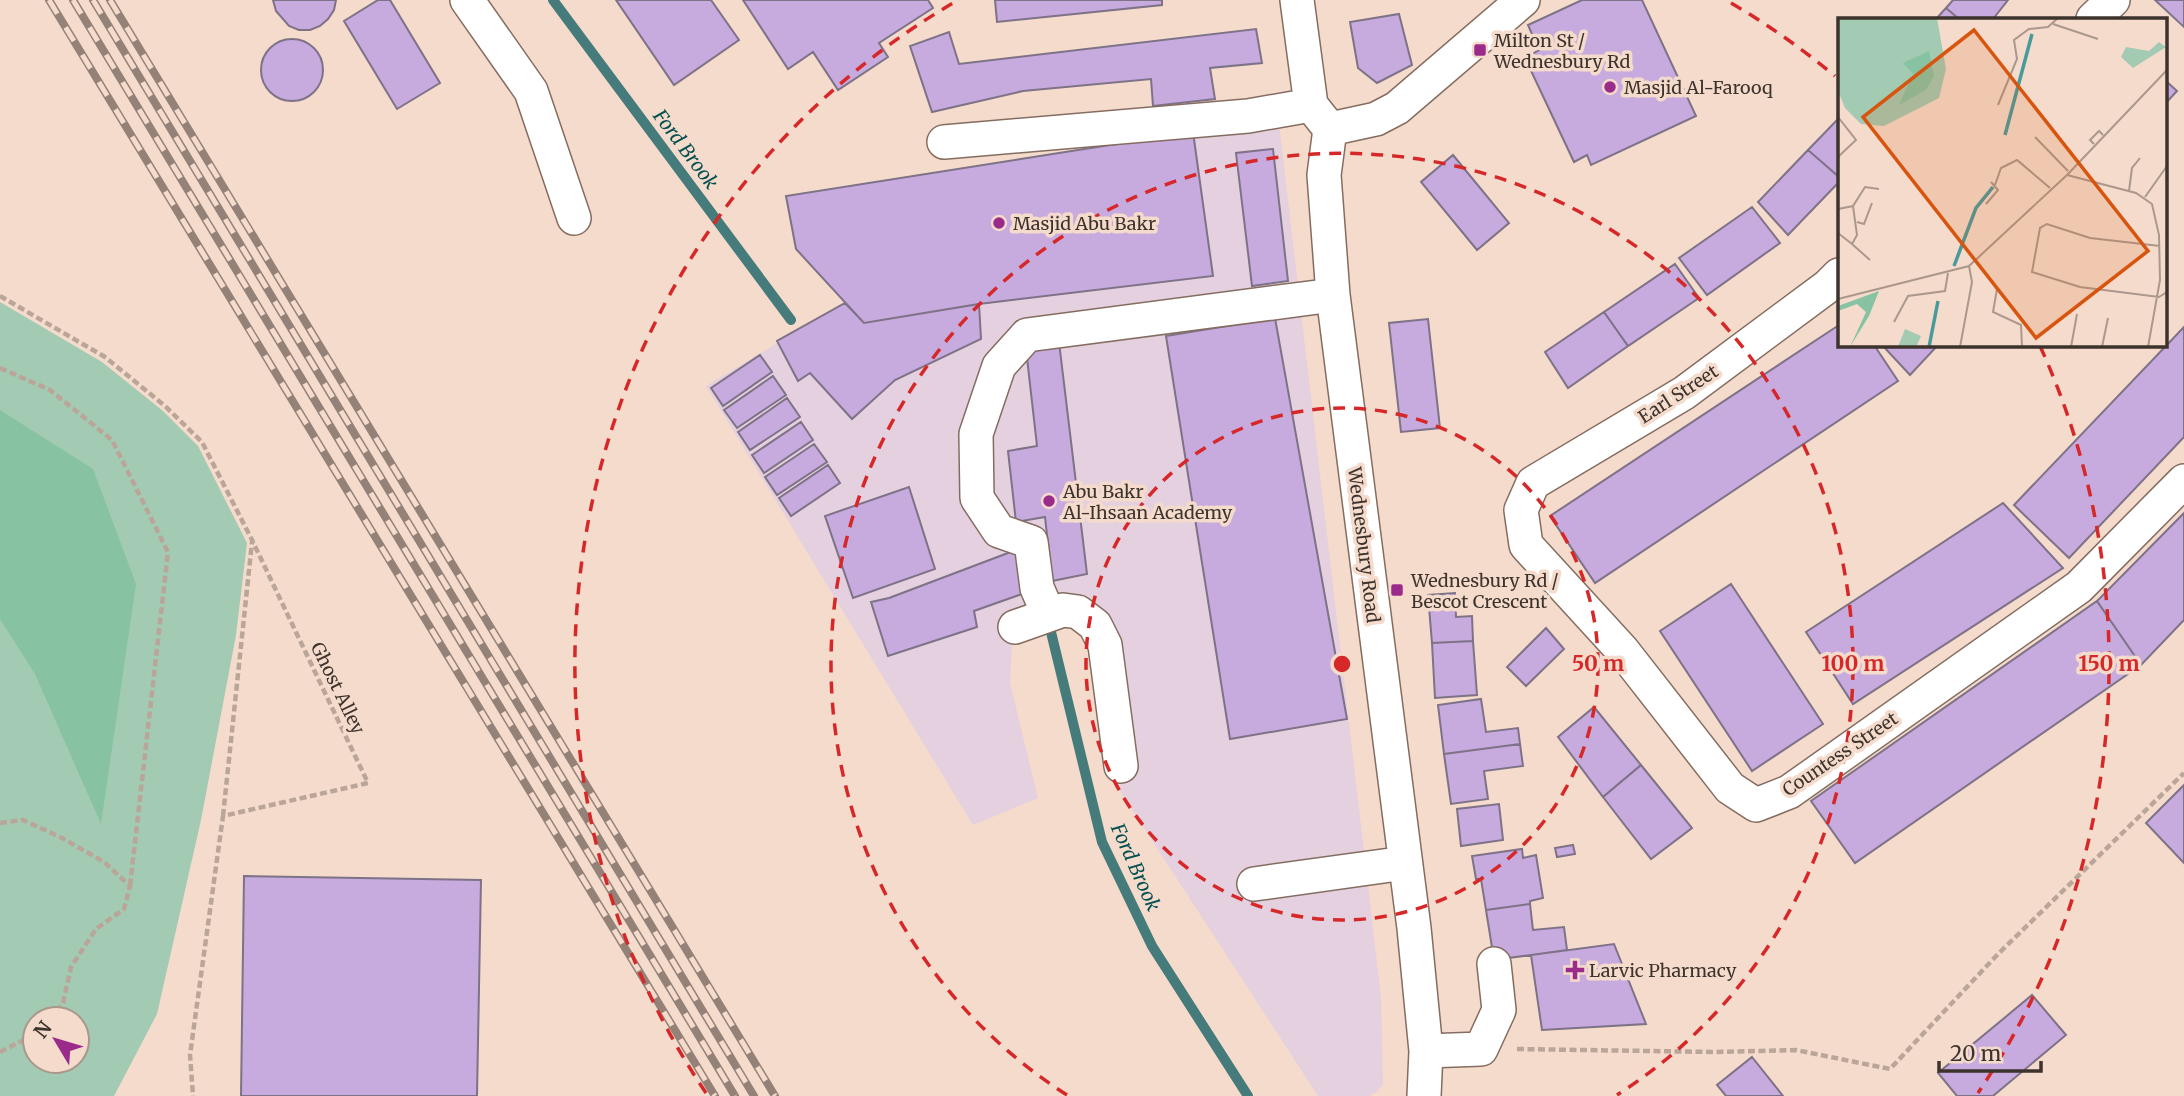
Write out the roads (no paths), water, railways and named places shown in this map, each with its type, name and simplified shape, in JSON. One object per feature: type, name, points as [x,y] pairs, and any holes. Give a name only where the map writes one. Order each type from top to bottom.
[{"type":"street","points":[[467,0],[531,91],[573,218]]},
{"type":"street","name":"Wednesbury Road","points":[[1297,0],[1321,117],[1333,295],[1426,1051],[1424,1096]]},
{"type":"street","points":[[944,142],[1248,116],[1376,119],[1397,108],[1523,0]]},
{"type":"street","points":[[2095,18],[2113,0]]},
{"type":"street","name":"Earl Street","points":[[1521,510],[1533,482],[1684,393],[1838,276]]},
{"type":"street","points":[[1048,613],[1037,588],[1031,542],[999,531],[977,498],[976,434],[999,366],[1027,335],[1333,295]]},
{"type":"street","name":"Countess Street","points":[[1521,510],[1526,545],[1623,651],[1730,788],[1756,805],[1789,793],[2079,587],[2184,481]]},
{"type":"street","points":[[1015,626],[1063,610],[1078,612],[1095,625],[1105,645],[1121,766]]},
{"type":"street","points":[[1255,894],[1406,874]]},
{"type":"street","points":[[1426,1051],[1481,1049],[1499,1010],[1494,964]]},
{"type":"waterway","name":"Ford Brook","points":[[553,0],[791,320]]},
{"type":"waterway","name":"Ford Brook","points":[[1050,628],[1102,842],[1152,946],[1248,1096]]},
{"type":"railway","points":[[49,0],[715,1096]]},
{"type":"railway","points":[[73,0],[735,1096]]},
{"type":"railway","points":[[93,0],[754,1096]]},
{"type":"railway","points":[[110,0],[775,1096]]},
{"type":"place","name":"Milton St / Wednesbury Rd","points":[[1480,50]]},
{"type":"place","name":"Masjid Al-Farooq","points":[[1610,87]]},
{"type":"place","name":"Masjid Abu Bakr","points":[[999,223]]},
{"type":"place","name":"Abu Bakr Al-Ihsaan Academy","points":[[1049,501]]},
{"type":"place","name":"Wednesbury Rd / Bescot Crescent","points":[[1397,590]]},
{"type":"place","name":"Larvic Pharmacy","points":[[1575,970]]}]
